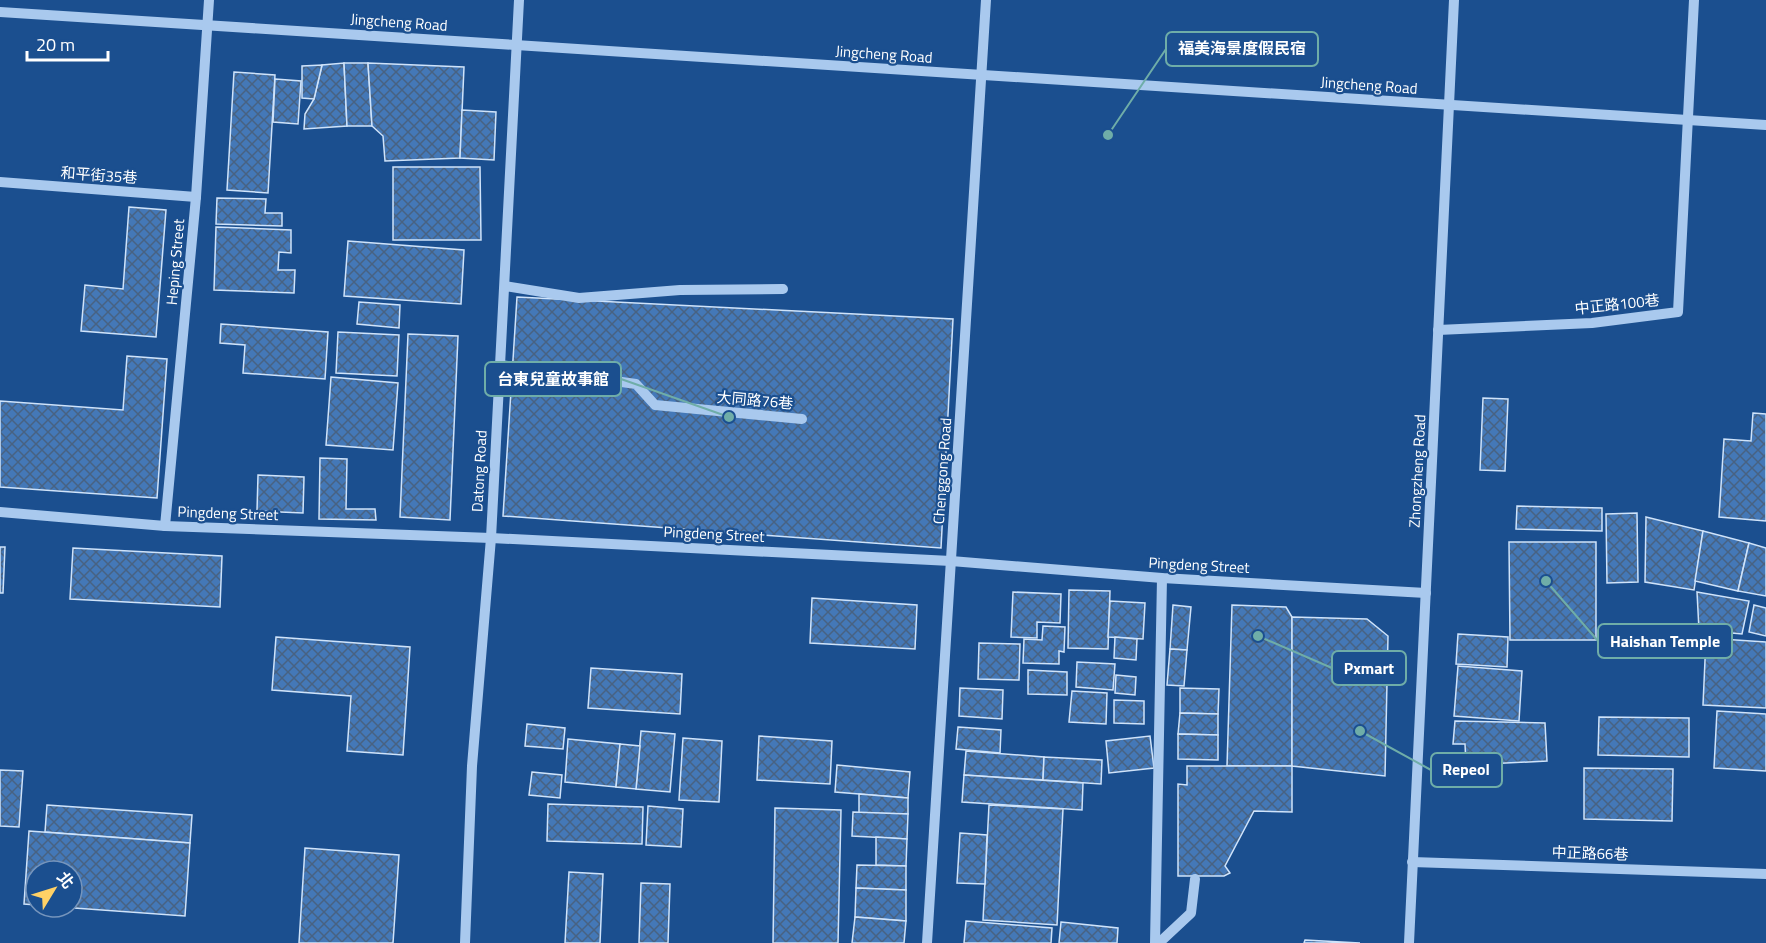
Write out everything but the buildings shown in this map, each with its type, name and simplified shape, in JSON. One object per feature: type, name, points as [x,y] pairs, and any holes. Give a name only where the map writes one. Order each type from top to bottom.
[{"type":"street","name":"Heping Street","points":[[165,526],[196,197],[209,0]]},
{"type":"street","name":"Datong Road","points":[[465,943],[472,766],[491,538],[519,0]]},
{"type":"street","name":"Chenggong Road","points":[[927,943],[986,0]]},
{"type":"street","name":"Zhongzheng Road","points":[[1409,943],[1454,0]]},
{"type":"street","points":[[1689,120],[1694,0]]},
{"type":"street","name":"Jingcheng Road","points":[[0,12],[1766,125]]},
{"type":"street","name":"中正路100巷","points":[[1438,330],[1592,323],[1678,312],[1689,120]]},
{"type":"street","name":"和平街35巷","points":[[0,182],[196,197]]},
{"type":"street","points":[[505,286],[579,298],[680,290],[783,289]]},
{"type":"street","name":"大同路76巷","points":[[500,365],[636,384],[655,405],[802,419]]},
{"type":"street","name":"Pingdeng Street","points":[[0,512],[165,526],[491,538],[951,561],[1162,578],[1426,593]]},
{"type":"street","points":[[1157,943],[1162,578]]},
{"type":"street","name":"中正路66巷","points":[[1413,862],[1766,874]]},
{"type":"street","points":[[1157,943],[1191,913],[1195,879]]},
{"type":"place","name":"福美海景度假民宿","points":[[1108,135]]},
{"type":"place","name":"台東兒童故事館","points":[[729,417]]},
{"type":"place","name":"Haishan Temple","points":[[1546,581]]},
{"type":"place","name":"Pxmart","points":[[1258,636]]},
{"type":"place","name":"Repeol","points":[[1360,731]]}]
